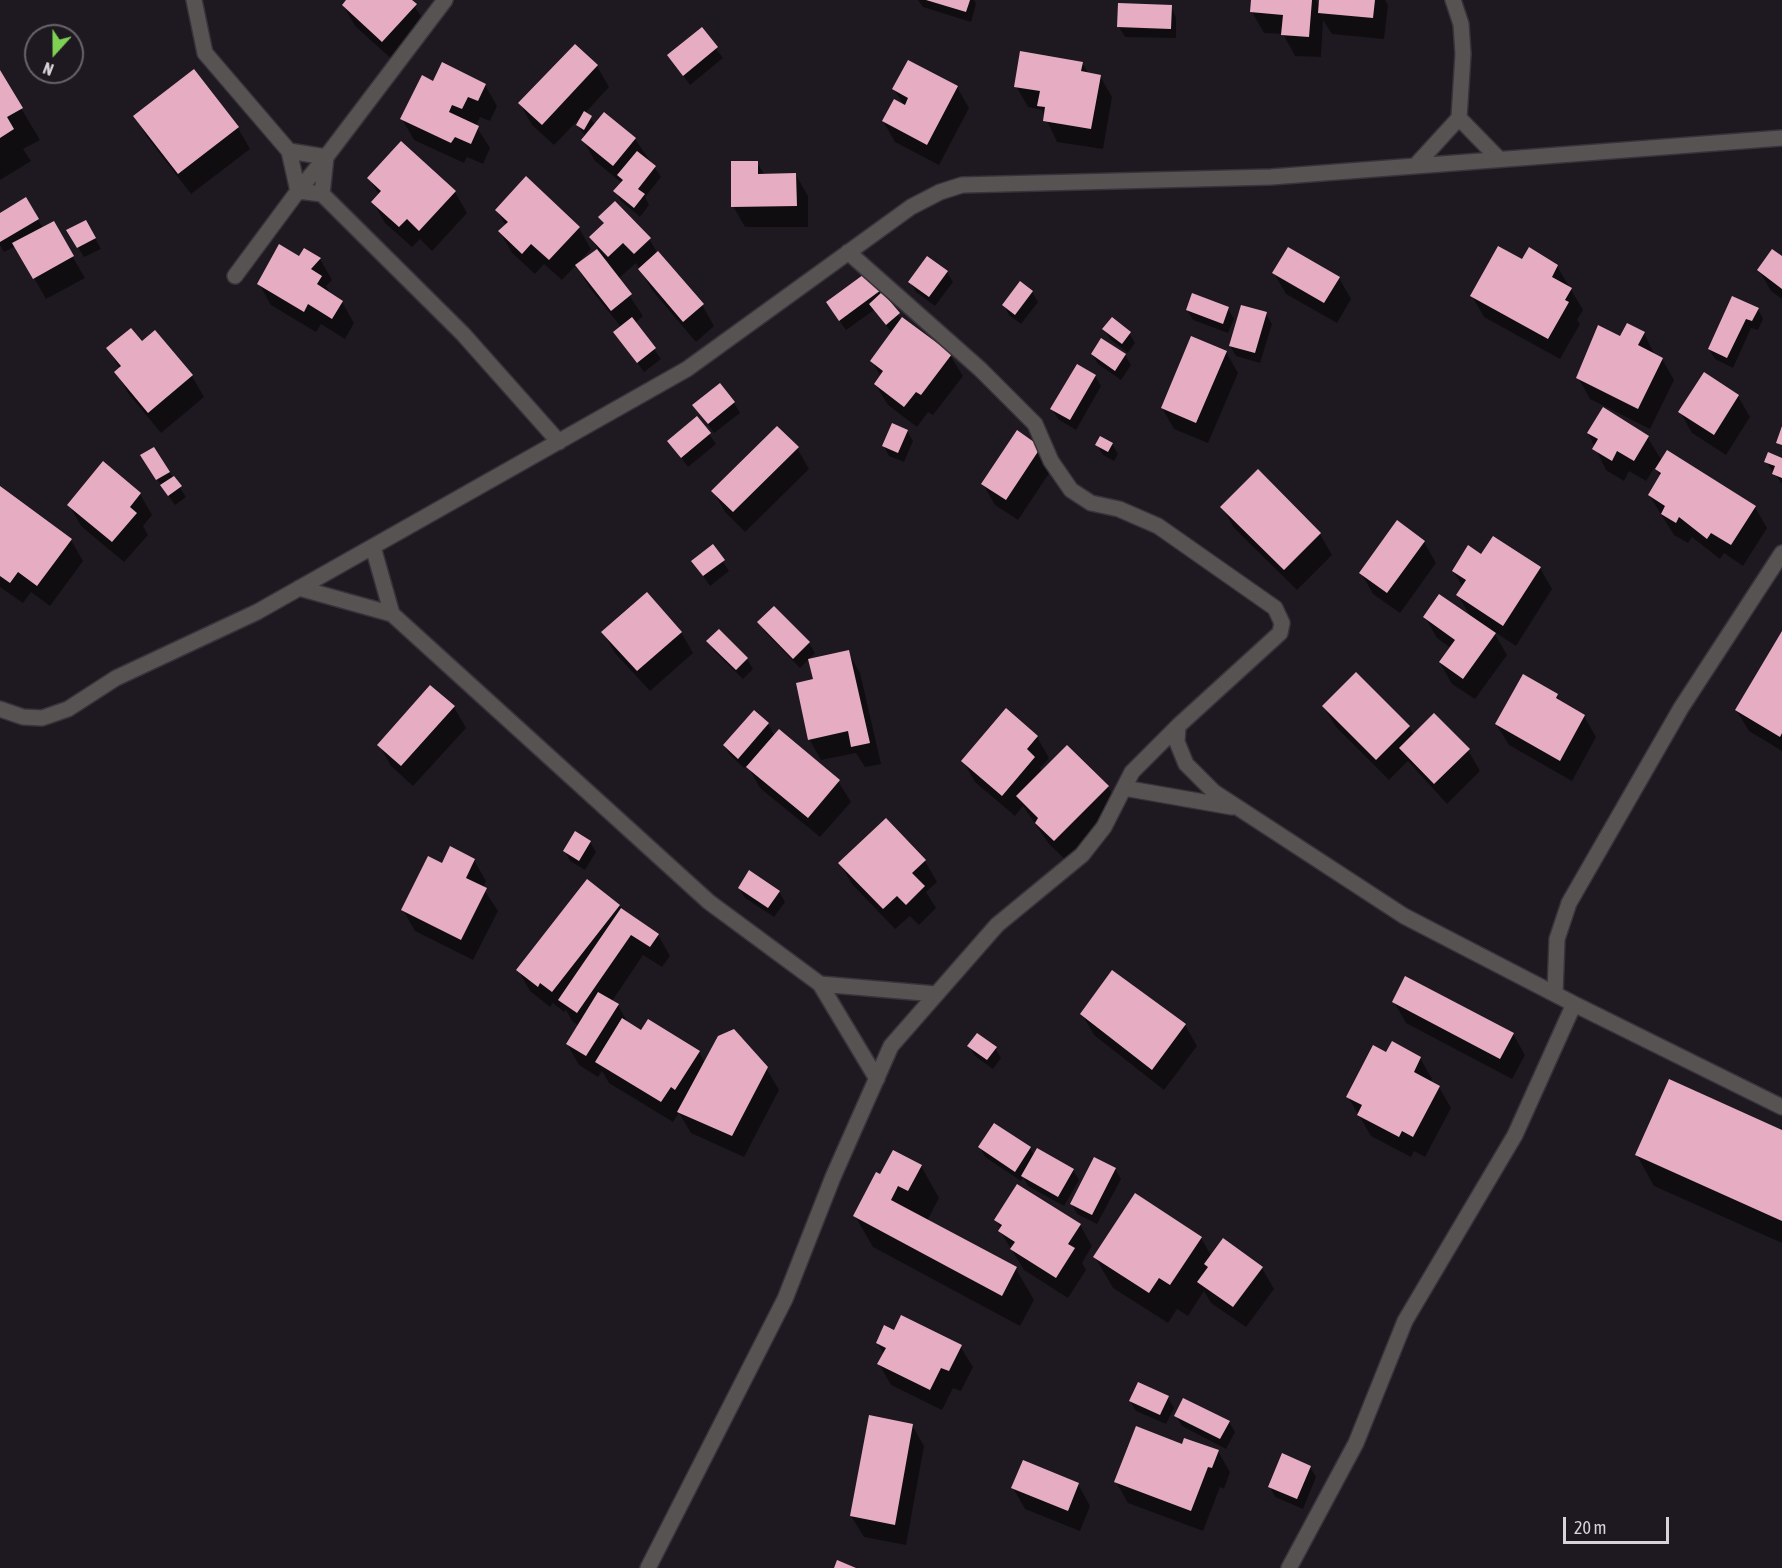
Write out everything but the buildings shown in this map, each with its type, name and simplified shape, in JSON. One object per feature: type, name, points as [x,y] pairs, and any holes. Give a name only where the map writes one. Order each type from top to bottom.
[{"type":"street","points":[[194,0],[205,53],[289,151],[298,191]]},
{"type":"street","points":[[235,276],[446,0]]},
{"type":"street","points":[[1416,166],[1459,118],[1463,54],[1461,24],[1453,0]]},
{"type":"street","points":[[1459,118],[1499,159]]},
{"type":"street","points":[[0,710],[23,717],[42,718],[68,709],[116,678],[256,612],[687,369],[911,207],[940,192],[962,185],[1271,177],[1782,138]]},
{"type":"street","points":[[289,151],[326,157]]},
{"type":"street","points":[[322,194],[326,157]]},
{"type":"street","points":[[298,191],[322,194],[464,334],[559,442]]},
{"type":"street","points":[[648,1568],[785,1299],[891,1046],[997,925],[1082,855],[1104,827],[1132,772],[1178,726],[1280,633],[1282,623],[1275,608],[1158,526],[1119,509],[1091,502],[1071,490],[1051,461],[1035,424],[980,369],[848,252]]},
{"type":"street","points":[[373,547],[392,614]]},
{"type":"street","points":[[1555,994],[1557,939],[1569,903],[1681,708],[1782,553]]},
{"type":"street","points":[[299,588],[392,614],[710,902],[820,984],[877,1079]]},
{"type":"street","points":[[1178,726],[1177,742],[1186,764],[1214,792],[1404,916],[1574,1004],[1782,1107]]},
{"type":"street","points":[[1124,788],[1241,809]]},
{"type":"street","points":[[820,984],[936,994]]},
{"type":"street","points":[[1289,1568],[1356,1443],[1405,1322],[1515,1135],[1574,1004]]}]
